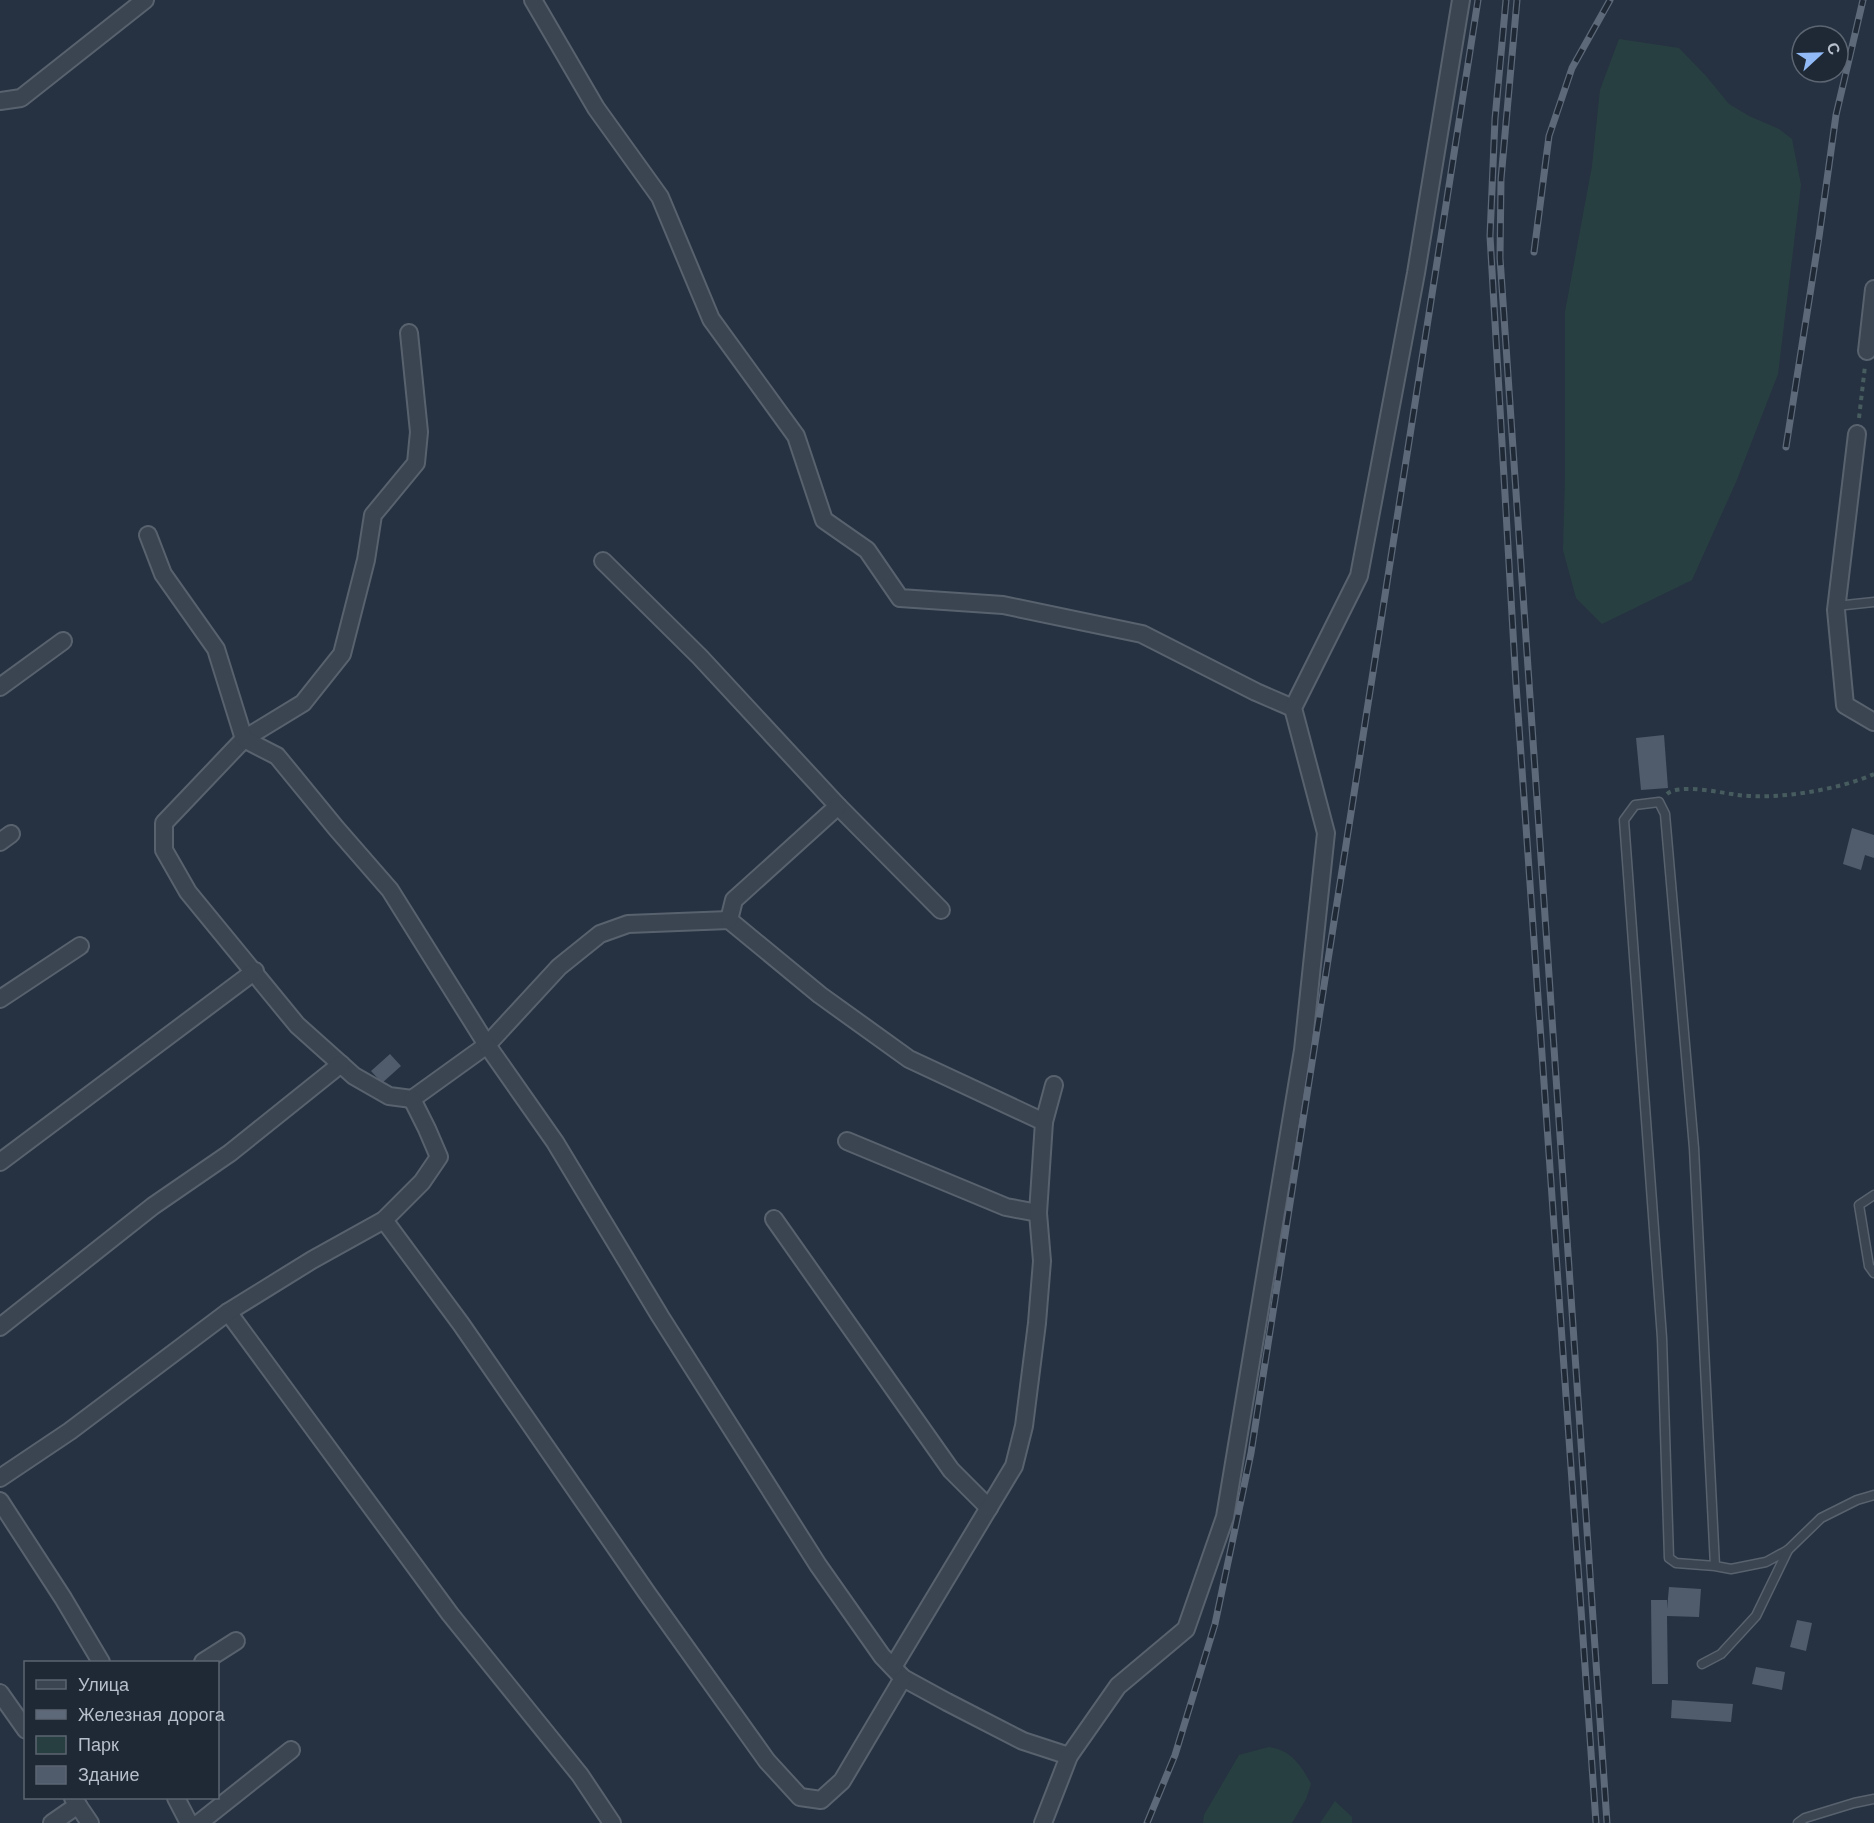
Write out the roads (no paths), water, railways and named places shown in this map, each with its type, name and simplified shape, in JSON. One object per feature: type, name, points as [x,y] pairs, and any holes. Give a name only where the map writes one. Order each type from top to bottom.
[{"type":"street","points":[[0,102],[21,98],[145,0]]},
{"type":"street","points":[[532,0],[596,108],[660,197],[711,319],[796,436],[824,520],[867,549],[900,597],[1003,605],[1142,634],[1256,692],[1293,708]]},
{"type":"street","points":[[1043,1823],[1069,1756],[1118,1686],[1186,1629],[1225,1517],[1303,1050],[1326,833],[1293,708],[1359,576],[1416,273],[1461,0]]},
{"type":"street","points":[[1867,351],[1874,289]]},
{"type":"street","points":[[409,333],[419,432],[416,463],[373,515],[366,560],[342,654],[303,704],[244,739],[164,823],[164,850],[188,892],[297,1025],[354,1076],[389,1096],[412,1099],[487,1045],[559,967],[600,934],[628,924],[729,920],[820,994],[909,1059],[1044,1122]]},
{"type":"street","points":[[1857,434],[1836,606],[1845,705],[1874,722]]},
{"type":"street","points":[[148,535],[163,574],[216,649],[244,739],[277,756],[390,890],[487,1045],[555,1143],[660,1316],[818,1565],[882,1656],[898,1672],[1023,1741],[1069,1756]]},
{"type":"street","points":[[603,561],[700,657],[838,806],[941,910]]},
{"type":"street","points":[[0,687],[63,642]]},
{"type":"street","points":[[729,920],[734,900],[838,806]]},
{"type":"street","points":[[0,999],[81,946]]},
{"type":"street","points":[[0,1162],[255,972]]},
{"type":"street","points":[[0,1327],[153,1206],[230,1153],[341,1064]]},
{"type":"street","points":[[384,1220],[461,1324],[760,1752],[800,1797],[821,1800],[842,1781],[898,1672],[988,1508],[1014,1466],[1024,1426],[1037,1323],[1042,1261],[1038,1213],[1044,1122],[1054,1085]]},
{"type":"street","points":[[0,1478],[69,1431],[228,1312],[312,1260],[384,1220],[422,1182],[439,1157],[428,1129],[412,1099]]},
{"type":"street","points":[[847,1141],[1006,1207],[1038,1213]]},
{"type":"street","points":[[774,1219],[951,1470],[988,1508]]},
{"type":"street","points":[[228,1312],[450,1614],[580,1775],[603,1820]]},
{"type":"street","points":[[0,1501],[63,1598],[100,1661]]},
{"type":"street","points":[[205,1661],[236,1641]]},
{"type":"street","points":[[0,1693],[24,1727]]},
{"type":"street","points":[[199,1823],[291,1750]]},
{"type":"street","points":[[177,1799],[189,1823]]},
{"type":"street","points":[[52,1823],[76,1801],[90,1823]]},
{"type":"lane","points":[[1836,606],[1874,603]]},
{"type":"lane","points":[[1715,1566],[1694,1148],[1665,814],[1659,802],[1635,805],[1624,820],[1662,1338],[1670,1558],[1676,1563],[1731,1569],[1766,1562],[1788,1550],[1821,1518],[1857,1500],[1874,1496]]},
{"type":"lane","points":[[1874,1195],[1859,1205],[1869,1266],[1874,1273]]},
{"type":"lane","points":[[1702,1664],[1721,1654],[1756,1616],[1788,1550]]},
{"type":"lane","points":[[1798,1823],[1805,1818],[1874,1799]]},
{"type":"railway","points":[[1147,1823],[1175,1755],[1215,1624],[1251,1453],[1478,0]]},
{"type":"railway","points":[[1506,0],[1495,119],[1490,236],[1516,684],[1596,1823]]},
{"type":"railway","points":[[1517,0],[1501,179],[1500,258],[1607,1823]]},
{"type":"railway","points":[[1534,252],[1549,136],[1572,68],[1610,0]]},
{"type":"railway","points":[[1786,447],[1836,115],[1863,0]]}]
